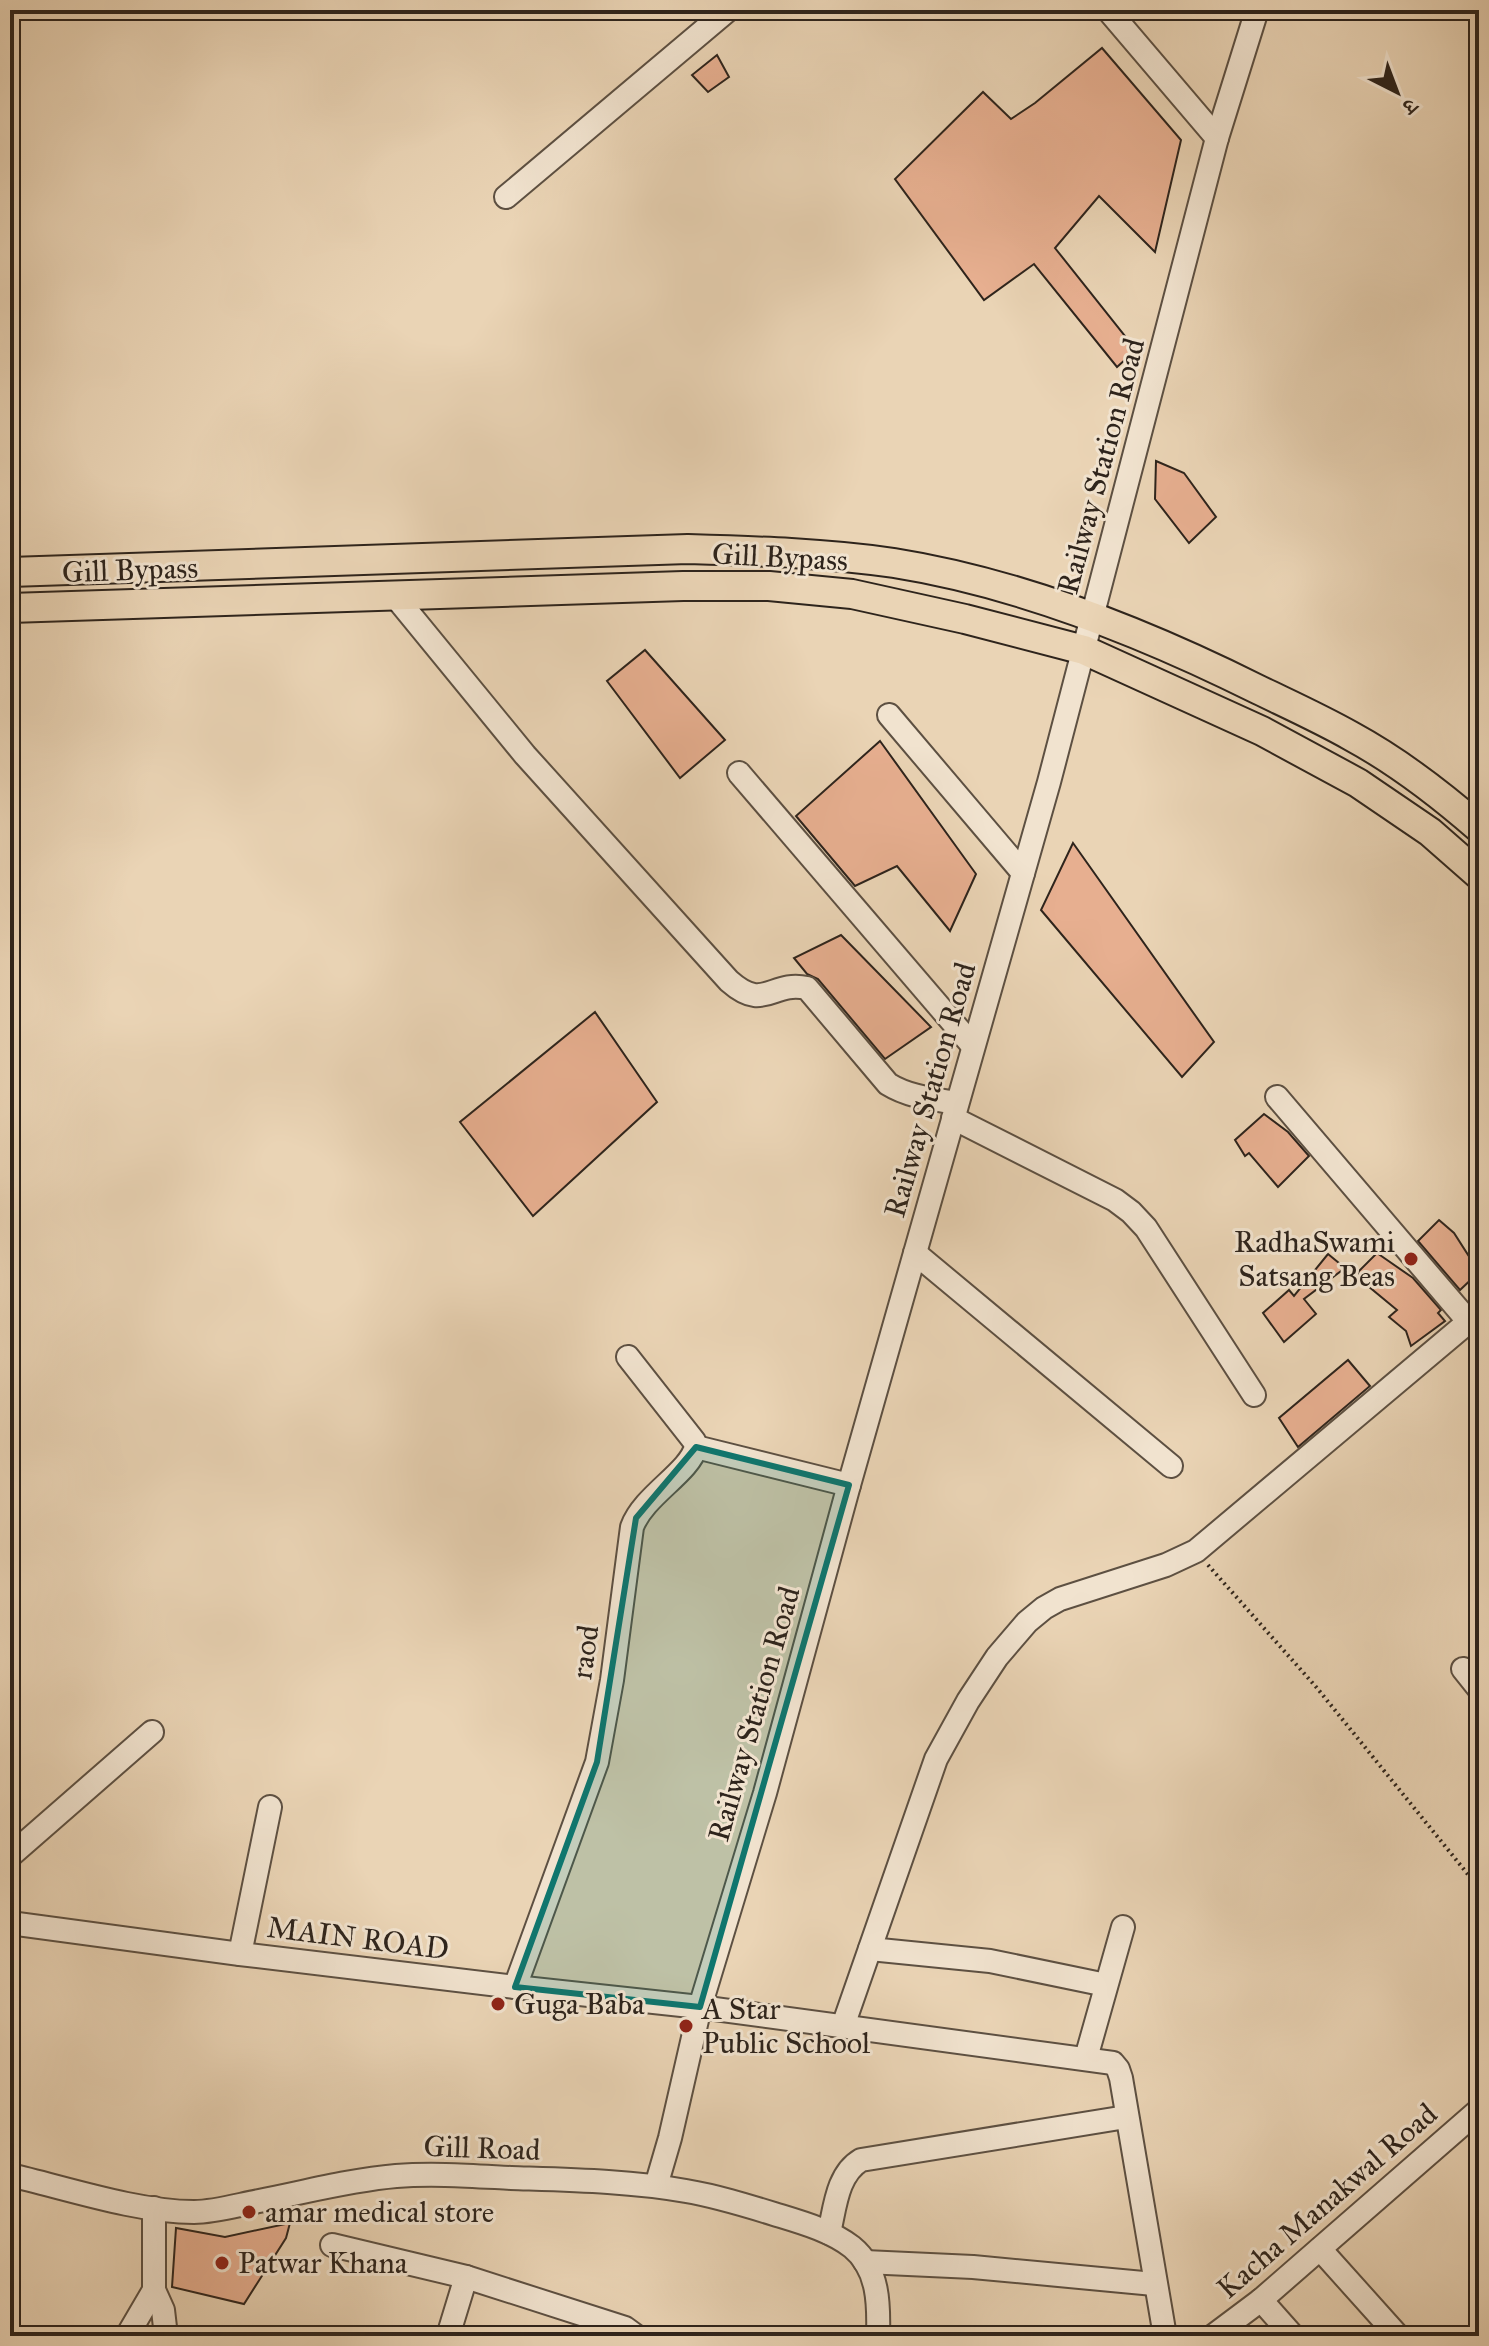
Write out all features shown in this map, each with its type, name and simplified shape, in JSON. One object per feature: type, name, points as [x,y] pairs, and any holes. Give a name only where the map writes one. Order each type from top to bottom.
[{"type":"main road","name":"Gill Bypass","points":[[10,572],[688,549],[799,553],[895,563],[998,586],[1092,618],[1201,661],[1353,737],[1437,791],[1479,828]]},
{"type":"main road","name":"Gill Bypass","points":[[10,608],[683,586],[769,586],[852,594],[1084,650],[1262,731],[1358,783],[1430,832],[1479,875]]},
{"type":"street","points":[[1108,10],[1217,138]]},
{"type":"street","name":"Railway Station Road","points":[[656,2186],[700,2007],[765,1793],[1023,873],[1217,138],[1257,10]]},
{"type":"street","points":[[506,197],[724,11]]},
{"type":"street","points":[[394,595],[525,755],[729,981],[742,992],[752,995],[764,995],[796,986],[807,988],[888,1084],[899,1091],[955,1110],[1131,1212],[1146,1228],[1254,1395]]},
{"type":"street","points":[[889,715],[1023,873]]},
{"type":"street","points":[[739,773],[973,1046]]},
{"type":"street","points":[[843,2026],[936,1759],[968,1701],[1013,1636],[1044,1608],[1060,1599],[1166,1565],[1196,1551],[1474,1317],[1277,1097]]},
{"type":"street","points":[[915,1253],[1171,1466]]},
{"type":"street","points":[[628,1357],[696,1447],[849,1485]]},
{"type":"street","name":"raod","points":[[515,1987],[597,1762],[612,1680],[632,1527],[642,1507],[690,1460],[696,1447]]},
{"type":"street","points":[[1463,1669],[1479,1689]]},
{"type":"street","points":[[10,1856],[152,1732]]},
{"type":"street","points":[[240,1954],[270,1807]]},
{"type":"street","name":"MAIN ROAD","points":[[10,1923],[240,1954],[700,2007],[1086,2058],[1113,2063],[1118,2069],[1126,2117]]},
{"type":"street","points":[[1086,2058],[1123,1927]]},
{"type":"street","points":[[870,1949],[990,1961],[1106,1985]]},
{"type":"street","name":"Kacha Manakwal Road","points":[[1213,2336],[1261,2300],[1479,2110]]},
{"type":"street","points":[[829,2233],[843,2180],[847,2171],[861,2160],[1126,2117],[1165,2336]]},
{"type":"street","name":"Gill Road","points":[[10,2175],[154,2208],[197,2212],[361,2180],[398,2176],[437,2175],[656,2186],[724,2199],[799,2221],[829,2233],[852,2247],[865,2262]]},
{"type":"street","points":[[154,2208],[154,2290],[163,2310],[166,2336]]},
{"type":"street","points":[[332,2245],[466,2277],[625,2328],[636,2336]]},
{"type":"street","points":[[1320,2249],[1398,2336]]},
{"type":"street","points":[[878,2336],[876,2286],[865,2262],[973,2267],[1154,2284]]},
{"type":"street","points":[[448,2336],[466,2277]]},
{"type":"street","points":[[127,2336],[154,2290]]},
{"type":"street","points":[[1261,2300],[1293,2336]]},
{"type":"path","points":[[1196,1551],[1317,1688],[1479,1888]]},
{"type":"path","points":[[230,2328],[245,2336]]},
{"type":"highlighted area","points":[[696,1447],[849,1485],[700,2007],[515,1987],[597,1762],[636,1518]]},
{"type":"building","points":[[1102,48],[1181,140],[1155,252],[1099,196],[1055,248],[1136,350],[1117,367],[1034,264],[984,300],[895,179],[983,92],[1011,119]]},
{"type":"building","points":[[717,55],[729,77],[708,92],[692,75]]},
{"type":"building","points":[[1156,461],[1184,473],[1216,517],[1189,543],[1155,499]]},
{"type":"building","points":[[645,650],[725,740],[680,778],[607,681]]},
{"type":"building","points":[[880,741],[976,874],[950,931],[897,866],[855,886],[796,816]]},
{"type":"building","points":[[1073,843],[1214,1042],[1182,1077],[1041,910]]},
{"type":"building","points":[[841,935],[931,1027],[885,1059],[818,979],[807,974],[794,958]]},
{"type":"building","points":[[595,1012],[657,1102],[533,1216],[460,1122]]},
{"type":"building","points":[[1264,1114],[1288,1132],[1309,1156],[1278,1187],[1249,1153],[1245,1156],[1235,1140]]},
{"type":"building","points":[[1439,1220],[1454,1233],[1479,1272],[1460,1290],[1418,1241]]},
{"type":"building","points":[[1377,1253],[1413,1278],[1441,1310],[1438,1313],[1445,1321],[1411,1346],[1406,1331],[1389,1317],[1397,1310],[1368,1286],[1358,1272]]},
{"type":"building","points":[[1328,1254],[1345,1268],[1304,1299],[1316,1314],[1284,1342],[1263,1313],[1289,1290],[1294,1296]]},
{"type":"building","points":[[1348,1360],[1370,1386],[1298,1447],[1279,1418]]},
{"type":"building","name":"Patwar Khana","points":[[290,2223],[286,2238],[244,2304],[172,2287],[176,2228],[225,2237]]},
{"type":"place","name":"RadhaSwami Satsang Beas","points":[[1411,1259]]},
{"type":"place","name":"Guga Baba","points":[[498,2004]]},
{"type":"place","name":"A Star Public School","points":[[686,2026]]},
{"type":"place","name":"amar medical store","points":[[249,2212]]},
{"type":"place","name":"Patwar Khana","points":[[222,2263]]}]
